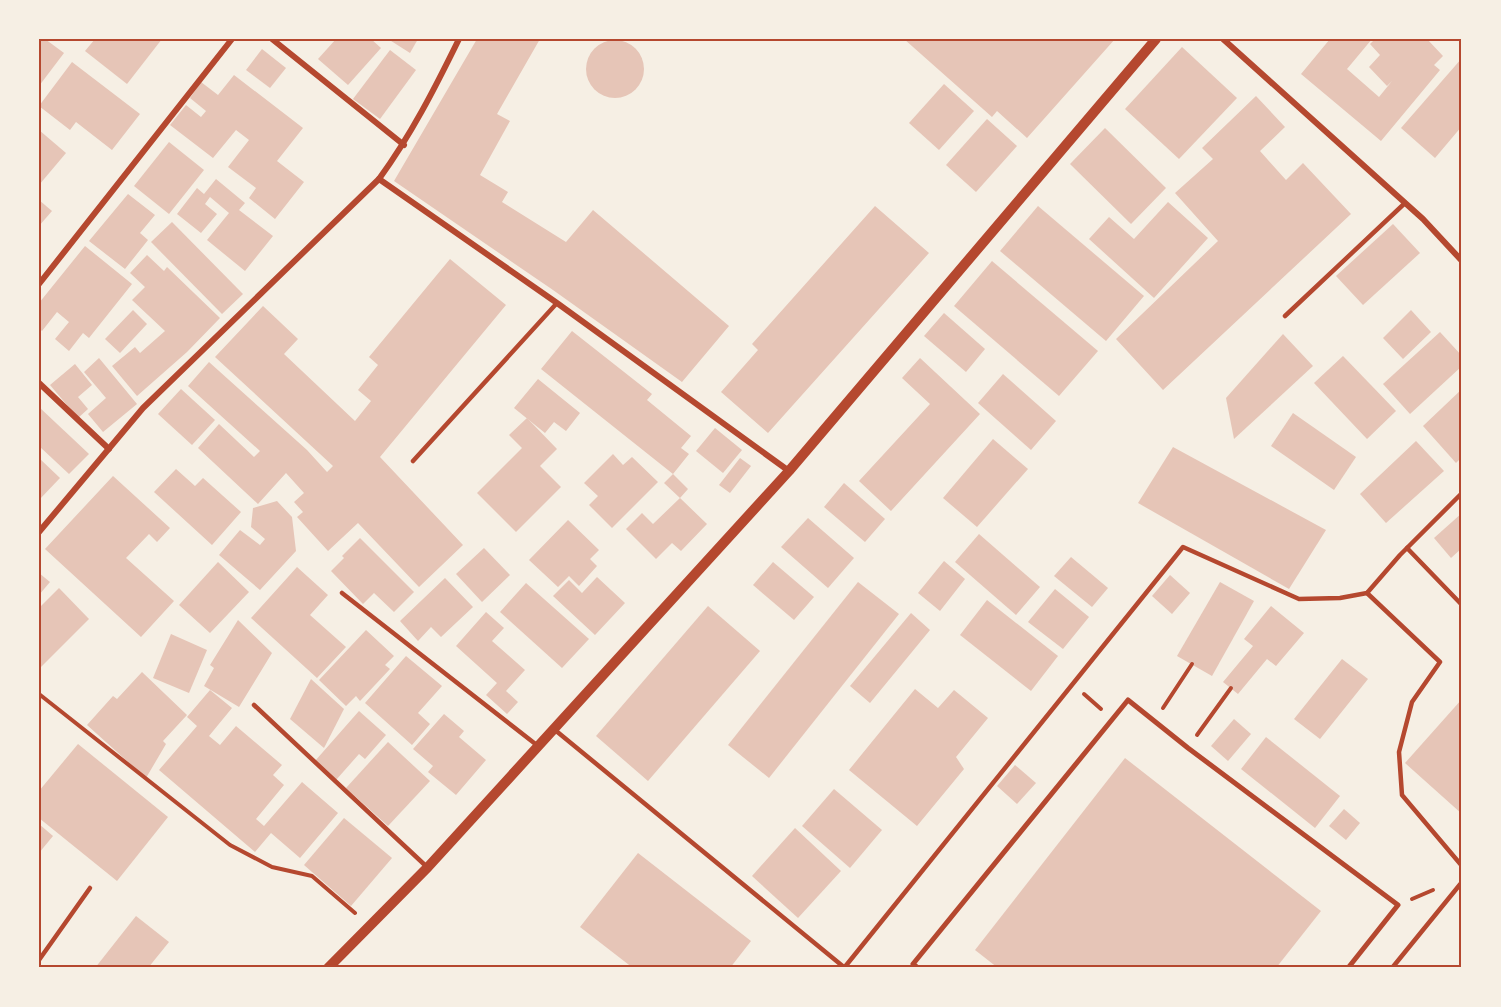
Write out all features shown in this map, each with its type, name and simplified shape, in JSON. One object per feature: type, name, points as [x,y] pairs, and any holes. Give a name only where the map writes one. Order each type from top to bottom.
[{"type":"street","points":[[39,285],[232,39]]},
{"type":"street","points":[[272,39],[404,145]]},
{"type":"street","points":[[39,532],[143,408],[379,179],[404,145],[459,39]]},
{"type":"street","points":[[328,968],[428,867],[789,471],[991,237],[1156,39]]},
{"type":"street","points":[[1223,39],[1405,203],[1462,261]]},
{"type":"street","points":[[379,179],[557,303],[789,471]]},
{"type":"street","points":[[39,383],[110,449]]},
{"type":"street","points":[[918,968],[913,964],[1128,700],[1188,748],[1398,905],[1348,968]]},
{"type":"lane","points":[[1286,316],[1405,203]]},
{"type":"lane","points":[[413,461],[557,303]]},
{"type":"lane","points":[[555,730],[845,968],[1183,547],[1299,599],[1340,598],[1367,593],[1407,548],[1462,493]]},
{"type":"lane","points":[[1407,548],[1462,605]]},
{"type":"lane","points":[[342,593],[539,747]]},
{"type":"lane","points":[[1367,593],[1440,662],[1412,702],[1399,752],[1402,795],[1462,866]]},
{"type":"lane","points":[[254,705],[428,867]]},
{"type":"lane","points":[[1392,968],[1462,882]]},
{"type":"lane","points":[[39,960],[90,888]]},
{"type":"path","points":[[1155,721],[1192,664]]},
{"type":"path","points":[[1072,684],[1113,719]]},
{"type":"path","points":[[1188,748],[1231,688]]},
{"type":"path","points":[[39,694],[230,845],[272,867],[312,876],[370,926]]},
{"type":"building","points":[[39,39],[45,39],[64,53],[39,86]]},
{"type":"building","points":[[95,39],[162,39],[127,84],[85,51]]},
{"type":"building","points":[[336,39],[371,39],[381,48],[348,85],[318,59]]},
{"type":"building","points":[[388,39],[418,39],[410,53]]},
{"type":"building","points":[[477,39],[540,39],[497,114],[510,121],[480,175],[508,192],[502,202],[566,242],[593,210],[729,326],[682,382],[394,181]]},
{"type":"building","points":[[904,39],[1115,39],[1027,138],[997,111],[992,117]]},
{"type":"building","points":[[1330,39],[1372,39],[1347,69],[1379,97],[1392,81],[1387,86],[1369,67],[1380,55],[1370,44],[1375,39],[1427,39],[1443,56],[1434,65],[1440,70],[1381,141],[1301,74]]},
{"type":"building","points":[[615,40],[626,42],[639,53],[644,69],[642,80],[631,93],[615,98],[604,96],[591,85],[586,69],[588,58],[599,45]]},
{"type":"building","points":[[1182,47],[1237,98],[1179,159],[1125,109]]},
{"type":"building","points":[[262,49],[286,68],[270,88],[246,70]]},
{"type":"building","points":[[390,50],[416,70],[380,119],[353,99]]},
{"type":"building","points":[[1462,58],[1462,126],[1435,158],[1401,128]]},
{"type":"building","points":[[72,62],[140,114],[112,150],[76,122],[70,130],[39,106]]},
{"type":"building","points":[[234,75],[303,128],[277,161],[304,182],[275,219],[249,198],[256,188],[228,167],[249,140],[236,130],[213,158],[170,125],[186,105],[201,117],[206,111],[190,98],[201,82],[218,95]]},
{"type":"building","points":[[944,84],[974,111],[939,150],[909,123]]},
{"type":"building","points":[[1256,96],[1285,127],[1260,151],[1286,180],[1303,163],[1351,214],[1163,390],[1116,339],[1218,241],[1175,193],[1213,159],[1202,148]]},
{"type":"building","points":[[987,119],[1017,146],[976,192],[946,165]]},
{"type":"building","points":[[1105,128],[1166,188],[1131,224],[1070,164]]},
{"type":"building","points":[[39,130],[66,153],[39,185]]},
{"type":"building","points":[[169,142],[204,170],[169,214],[134,186]]},
{"type":"building","points":[[216,179],[245,203],[239,210],[273,236],[245,271],[207,240],[229,213],[210,197],[205,204],[217,214],[201,233],[177,214],[197,188],[204,194]]},
{"type":"building","points":[[128,194],[155,215],[140,233],[148,240],[125,269],[89,241]]},
{"type":"building","points":[[39,200],[52,211],[39,226]]},
{"type":"building","points":[[1168,202],[1208,238],[1154,298],[1089,239],[1109,217],[1134,239]]},
{"type":"building","points":[[875,206],[929,253],[768,433],[721,392],[758,350],[752,344]]},
{"type":"building","points":[[1038,206],[1144,296],[1106,341],[1000,251]]},
{"type":"building","points":[[172,222],[243,294],[222,314],[151,242]]},
{"type":"building","points":[[1393,224],[1420,253],[1363,305],[1336,276]]},
{"type":"building","points":[[85,246],[132,284],[89,338],[83,333],[69,351],[55,339],[69,322],[57,312],[42,331],[39,328],[39,303]]},
{"type":"building","points":[[147,255],[164,271],[167,267],[220,318],[187,352],[137,396],[112,366],[135,347],[140,353],[165,331],[132,300],[145,287],[130,273]]},
{"type":"building","points":[[450,259],[506,305],[380,457],[463,545],[419,587],[358,523],[328,551],[297,517],[303,512],[294,502],[304,493],[286,473],[258,504],[198,448],[219,424],[254,457],[260,451],[188,386],[209,362],[307,450],[327,472],[333,466],[215,357],[263,306],[298,339],[284,354],[355,421],[371,401],[358,390],[378,365],[369,357]]},
{"type":"building","points":[[992,261],[1098,351],[1059,396],[954,306]]},
{"type":"building","points":[[133,310],[147,324],[120,353],[105,339]]},
{"type":"building","points":[[1411,310],[1431,332],[1403,359],[1383,338]]},
{"type":"building","points":[[944,313],[985,349],[966,372],[924,336]]},
{"type":"building","points":[[572,331],[652,394],[647,400],[691,436],[681,448],[689,454],[673,474],[541,369]]},
{"type":"building","points":[[1440,332],[1462,356],[1462,366],[1410,414],[1383,384]]},
{"type":"building","points":[[1283,334],[1313,366],[1234,439],[1226,398]]},
{"type":"building","points":[[1343,356],[1396,411],[1367,439],[1314,383]]},
{"type":"building","points":[[99,358],[137,404],[103,432],[88,414],[106,398],[84,372]]},
{"type":"building","points":[[920,358],[980,414],[891,511],[859,481],[930,404],[902,378]]},
{"type":"building","points":[[75,364],[92,385],[78,397],[88,409],[78,418],[50,385]]},
{"type":"building","points":[[1003,374],[1056,421],[1031,450],[978,403]]},
{"type":"building","points":[[538,379],[580,413],[566,431],[554,422],[545,433],[514,408]]},
{"type":"building","points":[[181,389],[215,420],[192,445],[158,414]]},
{"type":"building","points":[[1462,389],[1462,457],[1456,463],[1423,426]]},
{"type":"building","points":[[39,407],[89,454],[69,474],[39,446]]},
{"type":"building","points":[[1293,413],[1356,457],[1334,490],[1271,446]]},
{"type":"building","points":[[527,418],[557,449],[540,466],[561,487],[516,532],[477,493],[522,448],[509,435]]},
{"type":"building","points":[[715,428],[742,450],[723,473],[696,451]]},
{"type":"building","points":[[993,439],[1028,469],[977,527],[943,498]]},
{"type":"building","points":[[1416,441],[1444,471],[1386,523],[1360,494]]},
{"type":"building","points":[[1173,447],[1326,530],[1289,589],[1138,503]]},
{"type":"building","points":[[613,454],[623,465],[632,457],[658,482],[612,528],[589,505],[598,496],[584,483]]},
{"type":"building","points":[[39,458],[60,478],[39,500]]},
{"type":"building","points":[[740,458],[751,466],[730,493],[719,485]]},
{"type":"building","points":[[176,469],[195,486],[203,478],[241,512],[212,545],[154,492]]},
{"type":"building","points":[[673,474],[688,489],[680,498],[664,483]]},
{"type":"building","points":[[113,476],[170,528],[157,542],[149,534],[126,558],[174,601],[141,637],[45,549]]},
{"type":"building","points":[[844,483],[885,519],[865,542],[824,507]]},
{"type":"building","points":[[680,498],[707,524],[681,551],[672,543],[656,559],[626,529],[642,513],[653,524]]},
{"type":"building","points":[[277,501],[292,517],[296,551],[260,590],[219,555],[240,530],[260,545],[265,539],[251,527],[253,508]]},
{"type":"building","points":[[1462,513],[1462,548],[1451,558],[1434,538]]},
{"type":"building","points":[[808,518],[854,558],[828,588],[781,547]]},
{"type":"building","points":[[568,520],[599,550],[590,559],[597,566],[579,586],[569,576],[558,587],[529,560]]},
{"type":"building","points":[[979,534],[1040,587],[1016,615],[955,562]]},
{"type":"building","points":[[360,538],[414,592],[394,612],[374,593],[363,604],[331,571]]},
{"type":"building","points":[[484,548],[510,575],[482,602],[456,574]]},
{"type":"building","points":[[1071,557],[1108,588],[1092,607],[1054,576]]},
{"type":"building","points":[[944,561],[965,579],[940,611],[918,593]]},
{"type":"building","points":[[218,562],[249,592],[210,633],[179,605]]},
{"type":"building","points":[[773,562],[814,597],[794,620],[753,585]]},
{"type":"building","points":[[297,567],[328,595],[310,615],[346,647],[317,678],[251,618]]},
{"type":"building","points":[[39,573],[50,582],[39,595]]},
{"type":"building","points":[[1170,575],[1190,593],[1172,614],[1152,596]]},
{"type":"building","points":[[597,577],[625,603],[595,635],[553,596],[569,580],[582,593]]},
{"type":"building","points":[[445,578],[473,607],[441,637],[431,627],[418,641],[400,621]]},
{"type":"building","points":[[858,582],[899,614],[769,778],[728,745]]},
{"type":"building","points":[[1220,582],[1254,601],[1212,676],[1177,656]]},
{"type":"building","points":[[526,583],[589,639],[562,668],[500,612]]},
{"type":"building","points":[[59,588],[89,619],[39,669],[39,608]]},
{"type":"building","points":[[1055,589],[1089,617],[1063,649],[1028,622]]},
{"type":"building","points":[[987,600],[1058,656],[1031,691],[960,635]]},
{"type":"building","points":[[708,606],[760,651],[648,781],[596,736]]},
{"type":"building","points":[[1271,606],[1304,633],[1276,666],[1267,659],[1238,694],[1223,682],[1253,646],[1244,639]]},
{"type":"building","points":[[486,612],[504,628],[492,641],[525,670],[506,691],[518,702],[507,714],[486,695],[497,683],[456,646]]},
{"type":"building","points":[[911,613],[930,630],[870,703],[850,686]]},
{"type":"building","points":[[238,620],[272,653],[239,707],[204,686],[214,668],[210,665]]},
{"type":"building","points":[[366,630],[394,656],[385,665],[390,669],[360,701],[356,696],[346,706],[319,680]]},
{"type":"building","points":[[171,634],[207,650],[189,693],[153,678]]},
{"type":"building","points":[[406,656],[442,686],[418,713],[430,724],[412,745],[365,703]]},
{"type":"building","points":[[1342,659],[1368,679],[1320,739],[1294,719]]},
{"type":"building","points":[[142,672],[187,715],[163,741],[166,744],[146,778],[87,725],[113,696],[117,699]]},
{"type":"building","points":[[311,679],[344,709],[324,748],[290,719]]},
{"type":"building","points":[[915,689],[938,708],[954,690],[988,718],[956,757],[964,769],[917,826],[849,770]]},
{"type":"building","points":[[210,690],[232,708],[209,736],[220,745],[236,726],[282,765],[273,775],[284,785],[256,819],[264,826],[302,782],[338,813],[300,858],[271,833],[255,852],[159,770],[197,726],[187,717]]},
{"type":"building","points":[[1462,699],[1462,814],[1405,763]]},
{"type":"building","points":[[359,711],[386,735],[365,759],[359,754],[336,780],[315,761]]},
{"type":"building","points":[[444,714],[464,731],[459,737],[486,760],[456,795],[428,772],[433,766],[413,749]]},
{"type":"building","points":[[1234,719],[1251,734],[1228,761],[1211,746]]},
{"type":"building","points":[[1266,737],[1340,796],[1315,828],[1241,769]]},
{"type":"building","points":[[388,742],[430,781],[388,826],[346,788]]},
{"type":"building","points":[[78,744],[168,817],[117,881],[39,818],[39,791]]},
{"type":"building","points":[[1125,758],[1321,911],[1276,968],[998,968],[975,950]]},
{"type":"building","points":[[1015,765],[1036,783],[1017,804],[997,786]]},
{"type":"building","points":[[834,789],[882,830],[850,868],[802,826]]},
{"type":"building","points":[[1344,809],[1360,823],[1346,840],[1329,826]]},
{"type":"building","points":[[344,818],[392,858],[351,906],[304,865]]},
{"type":"building","points":[[39,824],[53,836],[39,853]]},
{"type":"building","points":[[795,828],[841,871],[798,918],[752,876]]},
{"type":"building","points":[[638,853],[751,941],[730,968],[633,968],[580,927]]},
{"type":"building","points":[[136,916],[169,942],[148,968],[95,968]]}]
